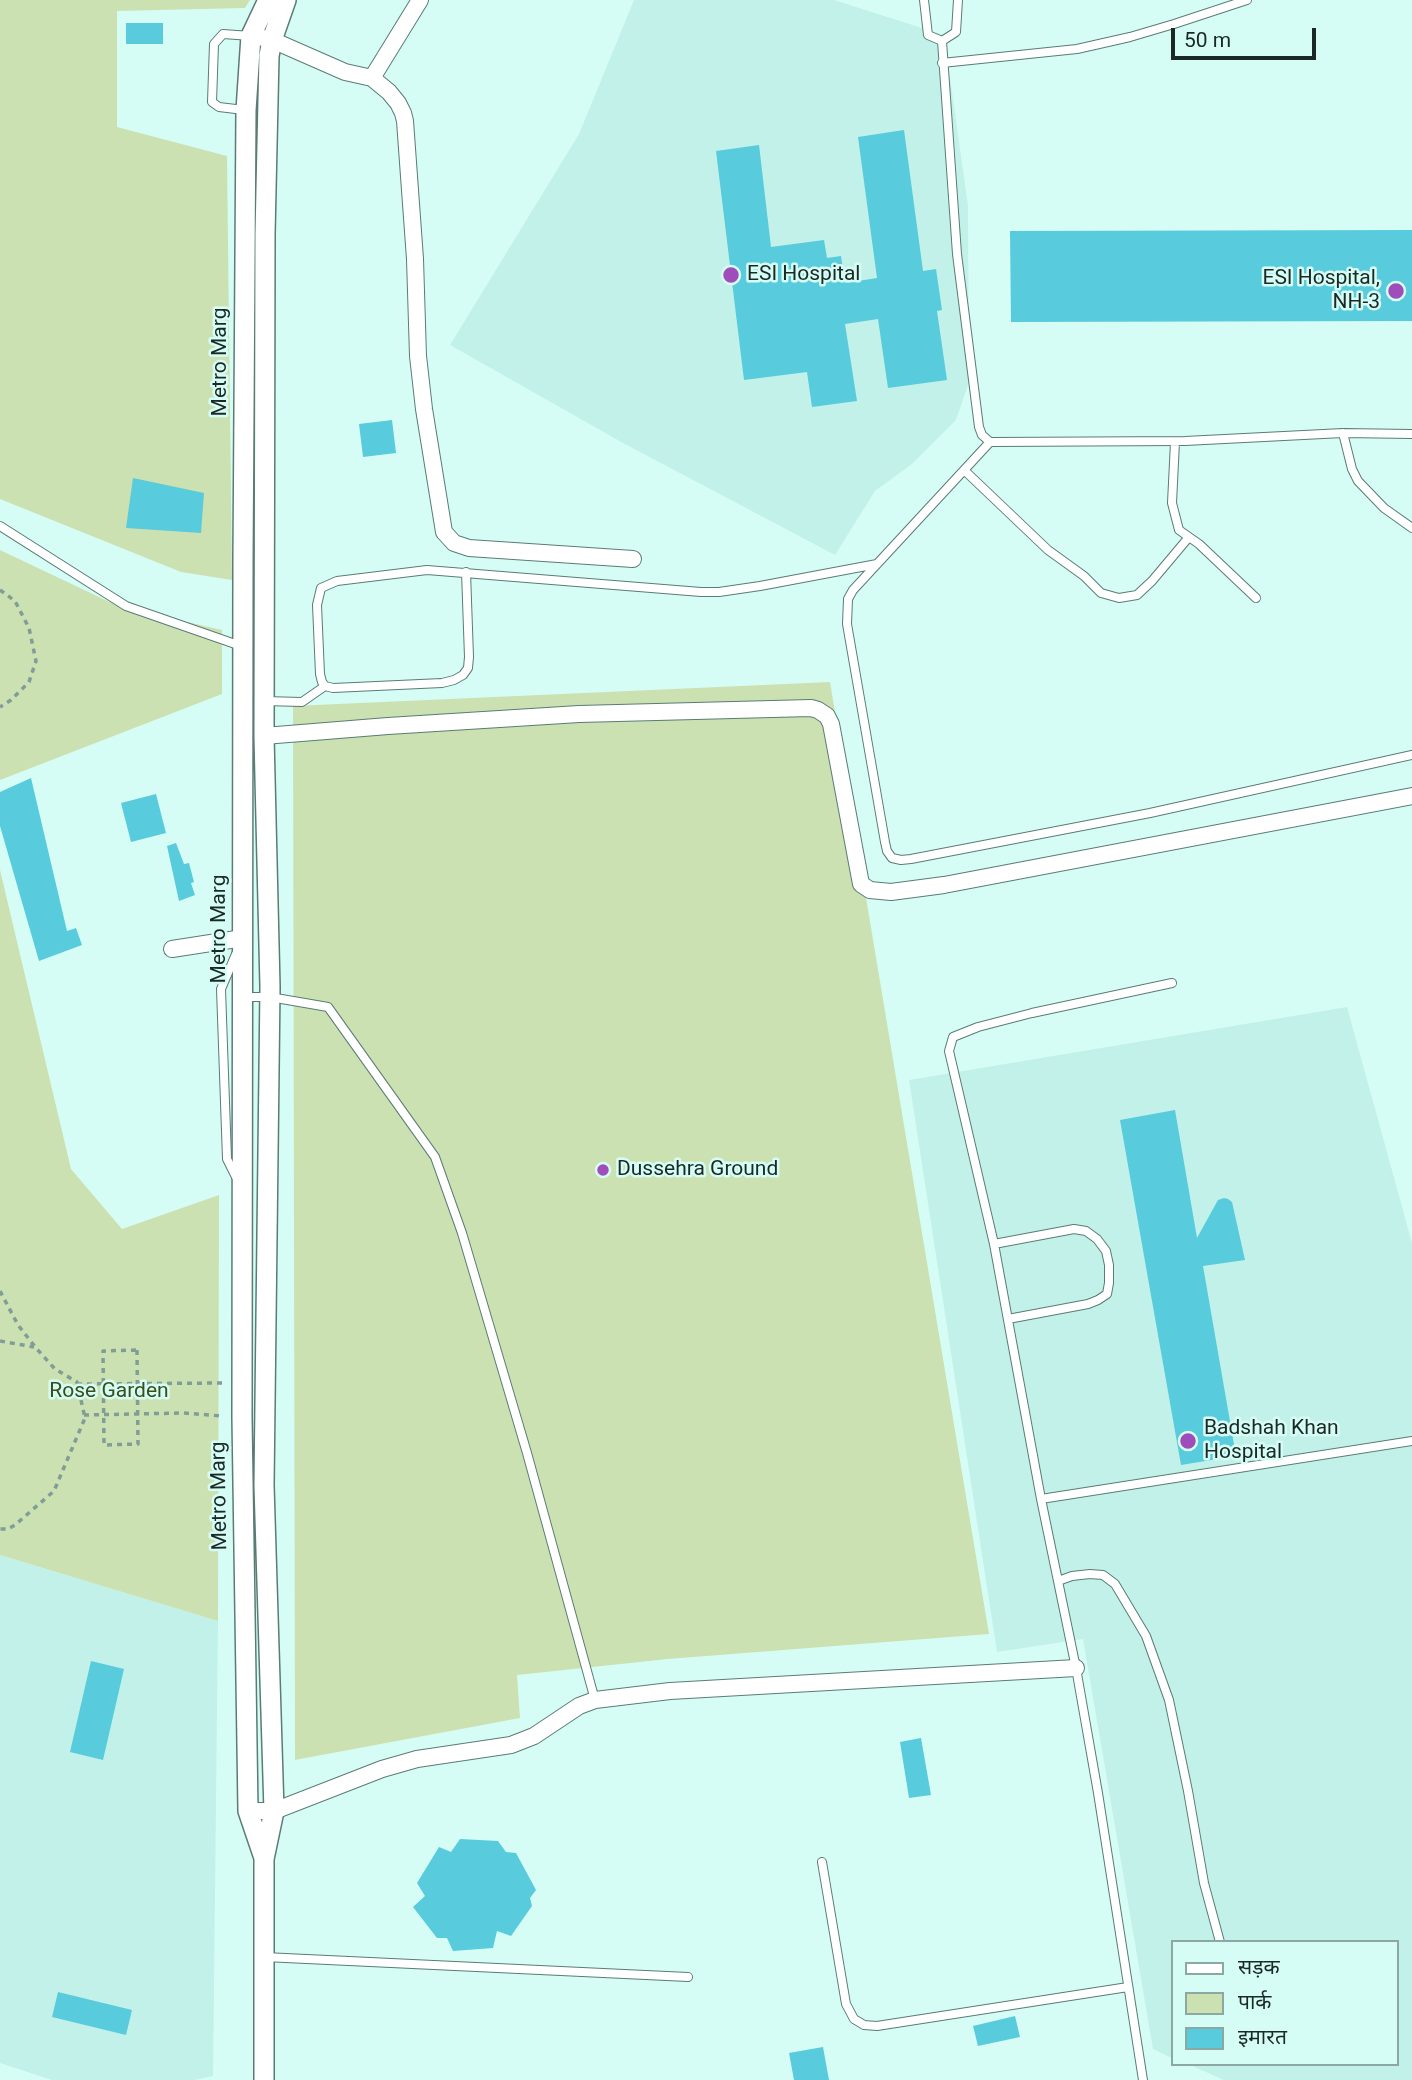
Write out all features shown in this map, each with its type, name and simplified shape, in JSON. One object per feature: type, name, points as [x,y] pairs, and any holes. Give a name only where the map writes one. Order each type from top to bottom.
[{"type":"street","name":"Metro Marg","points":[[264,1859],[247,1811],[242,1417],[243,646],[246,110],[251,36],[268,0]]},
{"type":"street","name":"Metro Marg","points":[[263,2072],[264,1859],[274,1811],[264,1485],[270,997],[264,736],[265,193],[269,56],[286,0]]},
{"type":"street","points":[[372,78],[420,0]]},
{"type":"street","points":[[251,36],[272,40],[345,72],[372,78],[398,103],[405,121],[415,259],[418,356],[444,532],[454,543],[469,548],[633,559]]},
{"type":"street","points":[[264,736],[579,714],[811,708],[827,716],[831,724],[861,884],[870,890],[891,892],[944,886],[1412,796]]},
{"type":"street","points":[[172,950],[243,938]]},
{"type":"street","points":[[247,1811],[274,1811],[382,1769],[417,1759],[519,1742],[551,1726],[579,1706],[595,1700],[670,1691],[1076,1668]]},
{"type":"street","points":[[247,2080],[263,2072],[275,2080]]},
{"type":"lane","points":[[924,0],[928,35],[942,41]]},
{"type":"lane","points":[[942,41],[956,32],[958,0]]},
{"type":"lane","points":[[942,63],[1077,49],[1163,28],[1247,0]]},
{"type":"lane","points":[[246,110],[219,107],[212,102],[214,44],[223,34],[251,36]]},
{"type":"lane","points":[[942,41],[957,254],[979,428],[990,442],[1175,442],[1343,433],[1412,434]]},
{"type":"lane","points":[[1343,433],[1352,469],[1358,481],[1384,508],[1412,527]]},
{"type":"lane","points":[[990,442],[853,590],[848,599],[847,624],[885,842],[892,858],[911,859],[1150,813],[1412,754]]},
{"type":"lane","points":[[1175,442],[1172,503],[1179,530],[1256,598]]},
{"type":"lane","points":[[964,470],[1048,550],[1084,576],[1101,593],[1119,598],[1137,595],[1189,537]]},
{"type":"lane","points":[[0,526],[125,606],[243,646],[265,647]]},
{"type":"lane","points":[[466,572],[469,657],[468,668],[463,675],[442,683],[333,688],[325,686],[320,674],[317,605],[321,588],[353,578],[415,571],[466,572],[710,592],[760,586],[877,564]]},
{"type":"lane","points":[[264,701],[302,702],[325,686]]},
{"type":"lane","points":[[243,938],[221,989],[227,1158],[243,1189]]},
{"type":"lane","points":[[1143,2080],[1076,1668],[1041,1499],[994,1244],[949,1051],[953,1037],[978,1027],[1172,983]]},
{"type":"lane","points":[[243,997],[270,997],[328,1007],[435,1157],[462,1233],[595,1700]]},
{"type":"lane","points":[[994,1244],[1074,1229],[1086,1231],[1097,1239],[1106,1251],[1109,1265],[1110,1283],[1107,1294],[1098,1300],[1008,1319]]},
{"type":"lane","points":[[1041,1499],[1412,1441]]},
{"type":"lane","points":[[1058,1581],[1072,1576],[1103,1575],[1115,1584],[1146,1636],[1169,1700],[1203,1883],[1219,1940]]},
{"type":"lane","points":[[822,1862],[846,2004],[854,2019],[864,2025],[877,2026],[1128,1987]]},
{"type":"lane","points":[[264,1957],[688,1978]]},
{"type":"path","points":[[0,590],[15,601],[29,628],[36,661],[29,682],[0,707]]},
{"type":"path","points":[[0,1291],[18,1325],[36,1348],[55,1369],[78,1384],[242,1383]]},
{"type":"path","points":[[0,1342],[36,1348]]},
{"type":"path","points":[[137,1350],[138,1444],[104,1445],[103,1384],[103,1351],[137,1350]]},
{"type":"path","points":[[0,1529],[15,1525],[54,1491],[85,1418],[78,1384]]},
{"type":"path","points":[[84,1415],[183,1413],[242,1417]]},
{"type":"shaded area","name":"ESI Hospital","points":[[634,0],[834,0],[944,35],[968,206],[969,382],[956,420],[912,464],[875,491],[835,555],[623,443],[450,345],[579,134]]},
{"type":"shaded area","name":"Badshah Khan Hospital","points":[[1347,1007],[1412,1243],[1412,2080],[1224,2080],[1192,2066],[1398,2066],[1398,1940],[1170,1940],[1170,2057],[1153,2049],[1083,1639],[997,1652],[909,1080]]},
{"type":"shaded area","points":[[0,1555],[218,1621],[213,2076],[195,2080],[52,2080],[0,2063]]},
{"type":"green space","points":[[0,0],[250,0],[245,8],[117,11],[117,127],[227,156],[232,580],[181,572],[0,499]]},
{"type":"green space","points":[[0,550],[118,606],[222,630],[222,694],[0,780]]},
{"type":"green space","name":"Dussehra Ground","points":[[830,682],[989,1634],[668,1659],[517,1675],[520,1718],[295,1760],[293,706]]},
{"type":"green space","name":"Rose Garden","points":[[0,870],[71,1169],[122,1229],[219,1195],[218,1621],[0,1555]]},
{"type":"building","points":[[126,23],[163,23],[163,44],[126,44]]},
{"type":"building","points":[[904,130],[923,271],[936,269],[942,310],[937,311],[947,380],[888,388],[878,319],[845,324],[857,401],[812,407],[807,372],[744,380],[716,151],[759,145],[771,247],[824,240],[827,258],[841,256],[845,283],[877,278],[858,137]]},
{"type":"building","points":[[1412,230],[1412,321],[1011,322],[1010,231]]},
{"type":"building","points":[[392,420],[396,453],[363,457],[359,424]]},
{"type":"building","points":[[133,478],[204,493],[201,533],[126,528]]},
{"type":"building","points":[[31,778],[67,931],[76,928],[82,945],[39,961],[0,826],[0,792]]},
{"type":"building","points":[[156,794],[166,833],[131,842],[121,803]]},
{"type":"building","points":[[176,843],[184,864],[189,863],[195,895],[179,901],[167,846]]},
{"type":"building","points":[[1175,1110],[1197,1238],[1218,1200],[1228,1199],[1232,1202],[1245,1260],[1203,1266],[1236,1456],[1181,1465],[1120,1120]]},
{"type":"building","points":[[91,1661],[124,1669],[103,1760],[70,1752]]},
{"type":"building","points":[[921,1738],[931,1795],[909,1798],[900,1742]]},
{"type":"building","points":[[460,1839],[498,1841],[506,1852],[516,1853],[536,1890],[530,1898],[532,1906],[511,1936],[497,1931],[493,1948],[453,1951],[447,1938],[437,1938],[413,1907],[425,1896],[417,1883],[439,1847],[451,1852]]},
{"type":"building","points":[[58,1992],[132,2010],[126,2035],[52,2017]]},
{"type":"building","points":[[1015,2016],[1020,2037],[978,2046],[973,2026]]},
{"type":"building","points":[[823,2047],[829,2080],[794,2080],[789,2053]]},
{"type":"place","name":"ESI Hospital","points":[[731,275]]},
{"type":"place","name":"ESI Hospital, NH-3","points":[[1396,291]]},
{"type":"place","name":"Dussehra Ground","points":[[603,1170]]},
{"type":"place","name":"Badshah Khan Hospital","points":[[1188,1441]]}]
